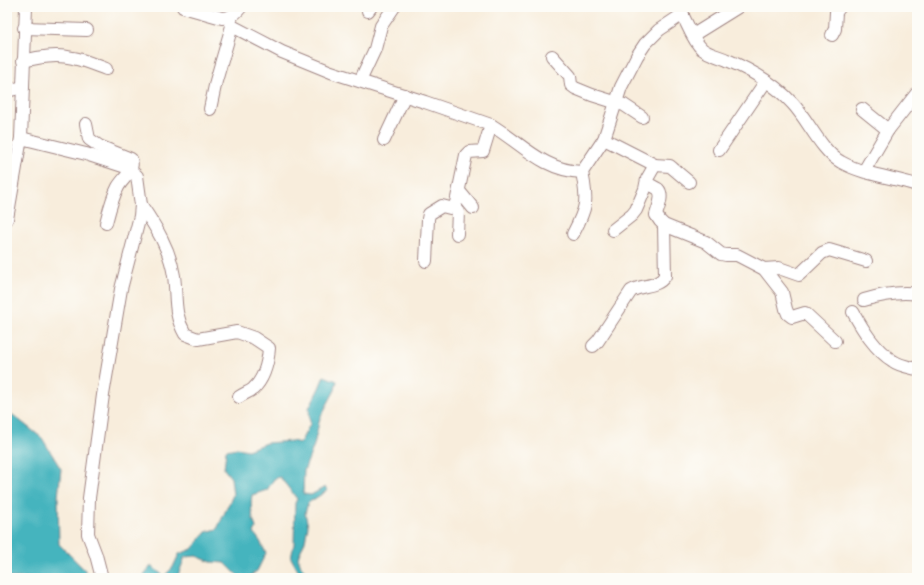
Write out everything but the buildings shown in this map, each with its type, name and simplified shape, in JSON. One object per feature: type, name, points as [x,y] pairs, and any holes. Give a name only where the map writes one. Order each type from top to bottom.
[{"type":"street","points":[[7,218],[22,138],[24,28],[26,7]]},
{"type":"street","points":[[183,7],[222,18],[288,55],[331,72],[405,95],[491,125],[540,160],[562,169],[582,172]]},
{"type":"street","points":[[210,109],[231,22],[234,15],[241,7]]},
{"type":"street","points":[[360,81],[375,50],[381,26],[394,7]]},
{"type":"street","points":[[693,35],[738,7]]},
{"type":"street","points":[[832,35],[835,29],[836,12],[840,7]]},
{"type":"street","points":[[572,234],[585,209],[586,196],[582,172],[604,139],[626,76],[637,56],[660,30],[681,10],[693,35],[702,49],[751,72],[766,81],[794,104],[826,149],[834,157],[851,167],[917,185]]},
{"type":"street","points":[[24,28],[87,30]]},
{"type":"street","points":[[24,61],[46,56],[66,57],[74,58],[106,69]]},
{"type":"street","points":[[552,56],[570,76],[571,85],[575,88],[624,105],[642,117]]},
{"type":"street","points":[[719,150],[766,81]]},
{"type":"street","points":[[7,91],[23,86]]},
{"type":"street","points":[[864,171],[888,130],[917,93]]},
{"type":"street","points":[[384,140],[405,95]]},
{"type":"street","points":[[862,109],[888,130]]},
{"type":"street","points":[[86,124],[89,139],[99,146],[131,159],[132,163],[130,171],[119,185],[113,196],[106,223]]},
{"type":"street","points":[[454,207],[459,191],[466,155],[469,152],[484,151],[491,125]]},
{"type":"street","points":[[22,138],[86,154],[126,167],[137,176],[141,205],[140,216],[122,289],[103,395],[89,498],[88,534],[96,555],[102,578]]},
{"type":"street","points":[[604,139],[655,165],[670,166],[689,182]]},
{"type":"street","points":[[613,230],[636,210],[647,183],[647,179],[655,165]]},
{"type":"street","points":[[647,183],[658,190],[660,194],[660,203],[656,215],[664,225],[706,242],[722,254],[737,255],[764,268],[779,268],[799,275],[822,253],[829,250],[866,261]]},
{"type":"street","points":[[459,191],[473,208]]},
{"type":"street","points":[[141,205],[158,230],[168,255],[174,276],[178,320],[184,334],[198,339],[237,332],[254,338],[269,348],[263,375],[253,388],[239,397]]},
{"type":"street","points":[[426,261],[429,214],[442,206],[450,208],[454,207]]},
{"type":"street","points":[[454,207],[458,212],[458,234]]},
{"type":"street","points":[[593,346],[598,341],[630,291],[636,287],[656,284],[662,281],[665,276],[664,225]]},
{"type":"street","points":[[764,268],[782,292],[788,314],[792,317],[805,314],[835,341]]},
{"type":"street","points":[[864,300],[876,296],[896,293],[917,294]]},
{"type":"street","points":[[853,312],[863,330],[876,346],[893,362],[917,369]]},
{"type":"water","points":[[324,376],[337,381],[335,390],[320,418],[314,445],[304,471],[303,494],[311,495],[325,487],[328,490],[308,503],[305,513],[308,526],[305,541],[298,557],[301,566],[311,578],[302,578],[291,558],[294,544],[295,503],[297,499],[280,477],[274,479],[267,490],[252,495],[251,504],[256,528],[254,533],[266,553],[257,571],[249,577],[238,576],[225,563],[211,562],[196,556],[185,557],[177,578],[142,578],[151,566],[164,576],[173,567],[179,554],[192,549],[206,532],[217,529],[233,495],[231,478],[224,469],[226,450],[237,448],[248,450],[266,443],[292,441],[300,443],[310,424],[309,408]]},
{"type":"water","points":[[7,413],[13,415],[42,438],[61,469],[58,497],[59,544],[85,570],[87,578],[7,578]]}]
